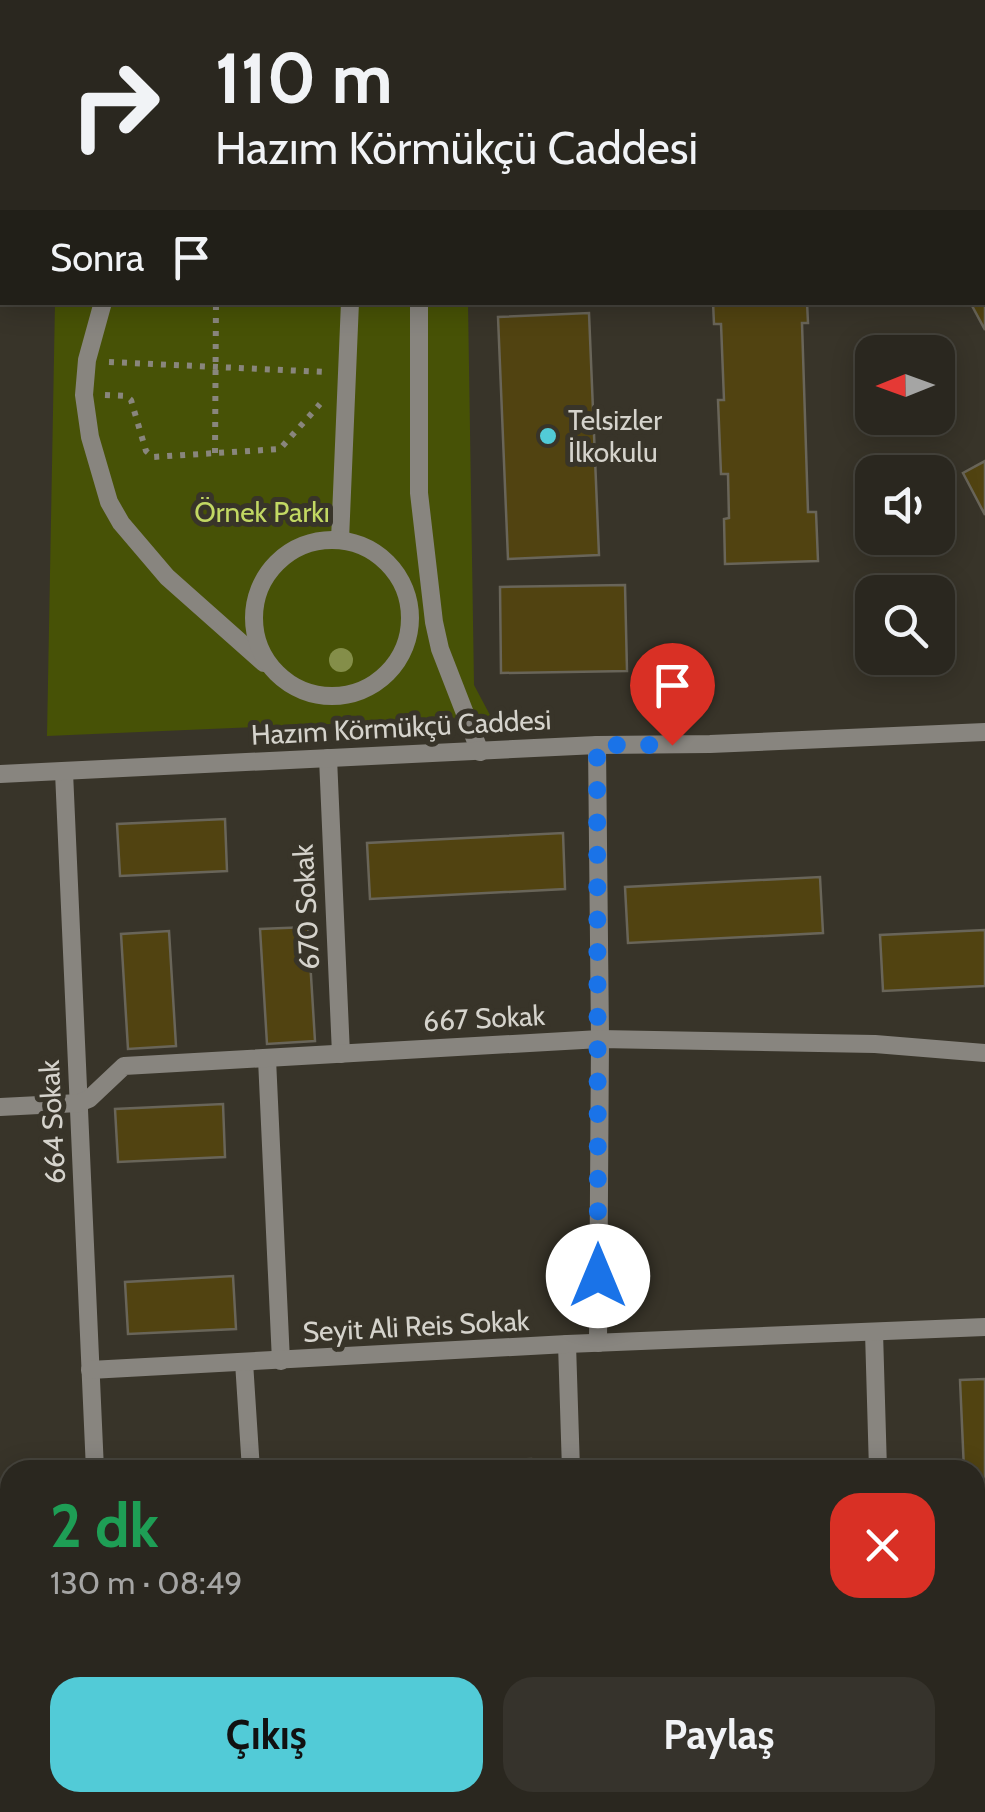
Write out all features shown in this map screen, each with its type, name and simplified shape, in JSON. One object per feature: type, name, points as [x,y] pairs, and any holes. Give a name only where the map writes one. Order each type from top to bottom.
[{"type":"street","points":[[102,305],[87,360],[84,394],[90,437],[103,486],[121,523],[167,577],[274,672],[306,692],[343,695],[377,681],[396,661],[437,634]]},
{"type":"street","points":[[340,540],[350,305]]},
{"type":"street","points":[[419,305],[419,494],[437,634],[480,752]]},
{"type":"street","points":[[274,672],[254,626],[256,602],[264,579],[279,560],[300,546],[324,540],[360,545],[381,557],[404,588],[410,623],[396,661]]},
{"type":"street","name":"Hazım Körmükçü Caddesi","points":[[0,774],[597,745],[985,732]]},
{"type":"street","points":[[597,745],[598,1343]]},
{"type":"street","name":"670 Sokak","points":[[328,758],[340,1054]]},
{"type":"street","name":"664 Sokak","points":[[64,772],[94,1460]]},
{"type":"street","name":"667 Sokak","points":[[79,1103],[89,1099],[124,1066],[600,1039],[875,1044],[985,1054]]},
{"type":"street","points":[[267,1060],[282,1361]]},
{"type":"street","points":[[0,1107],[79,1103]]},
{"type":"street","name":"Seyit Ali Reis Sokak","points":[[90,1370],[567,1344],[985,1327]]},
{"type":"street","points":[[874,1332],[878,1460]]},
{"type":"street","points":[[567,1344],[571,1460]]},
{"type":"street","points":[[244,1362],[250,1460]]},
{"type":"path","points":[[214,453],[216,305]]},
{"type":"path","points":[[87,360],[347,372]]},
{"type":"path","points":[[84,394],[126,396],[131,400],[149,455],[280,449],[347,372]]},
{"type":"green space","name":"Örnek Parkı","points":[[55,305],[468,305],[474,685],[491,717],[47,736]]},
{"type":"building","points":[[713,305],[807,305],[808,323],[802,323],[808,512],[816,512],[818,561],[725,564],[728,474],[721,474],[721,324],[714,324]]},
{"type":"building","points":[[972,305],[985,305],[985,330]]},
{"type":"building","name":"Telsizler İlkokulu","points":[[589,313],[599,555],[508,559],[498,317]]},
{"type":"building","points":[[985,461],[985,515],[963,473]]},
{"type":"building","points":[[625,585],[627,671],[501,673],[500,587]]},
{"type":"building","points":[[225,819],[227,871],[120,876],[117,824]]},
{"type":"building","points":[[563,833],[565,889],[370,899],[367,843]]},
{"type":"building","points":[[820,877],[823,933],[628,943],[625,887]]},
{"type":"building","points":[[308,927],[315,1041],[267,1044],[260,929]]},
{"type":"building","points":[[985,930],[985,986],[883,991],[880,935]]},
{"type":"building","points":[[169,931],[176,1046],[128,1049],[121,934]]},
{"type":"building","points":[[223,1104],[225,1157],[118,1162],[115,1109]]},
{"type":"building","points":[[233,1276],[236,1329],[128,1334],[125,1282]]},
{"type":"building","points":[[985,1379],[985,1460],[964,1460],[960,1380]]},
{"type":"place","name":"Telsizler İlkokulu","points":[[548,436]]},
{"type":"route","points":[[598,1276],[597,745],[672,745]]}]
